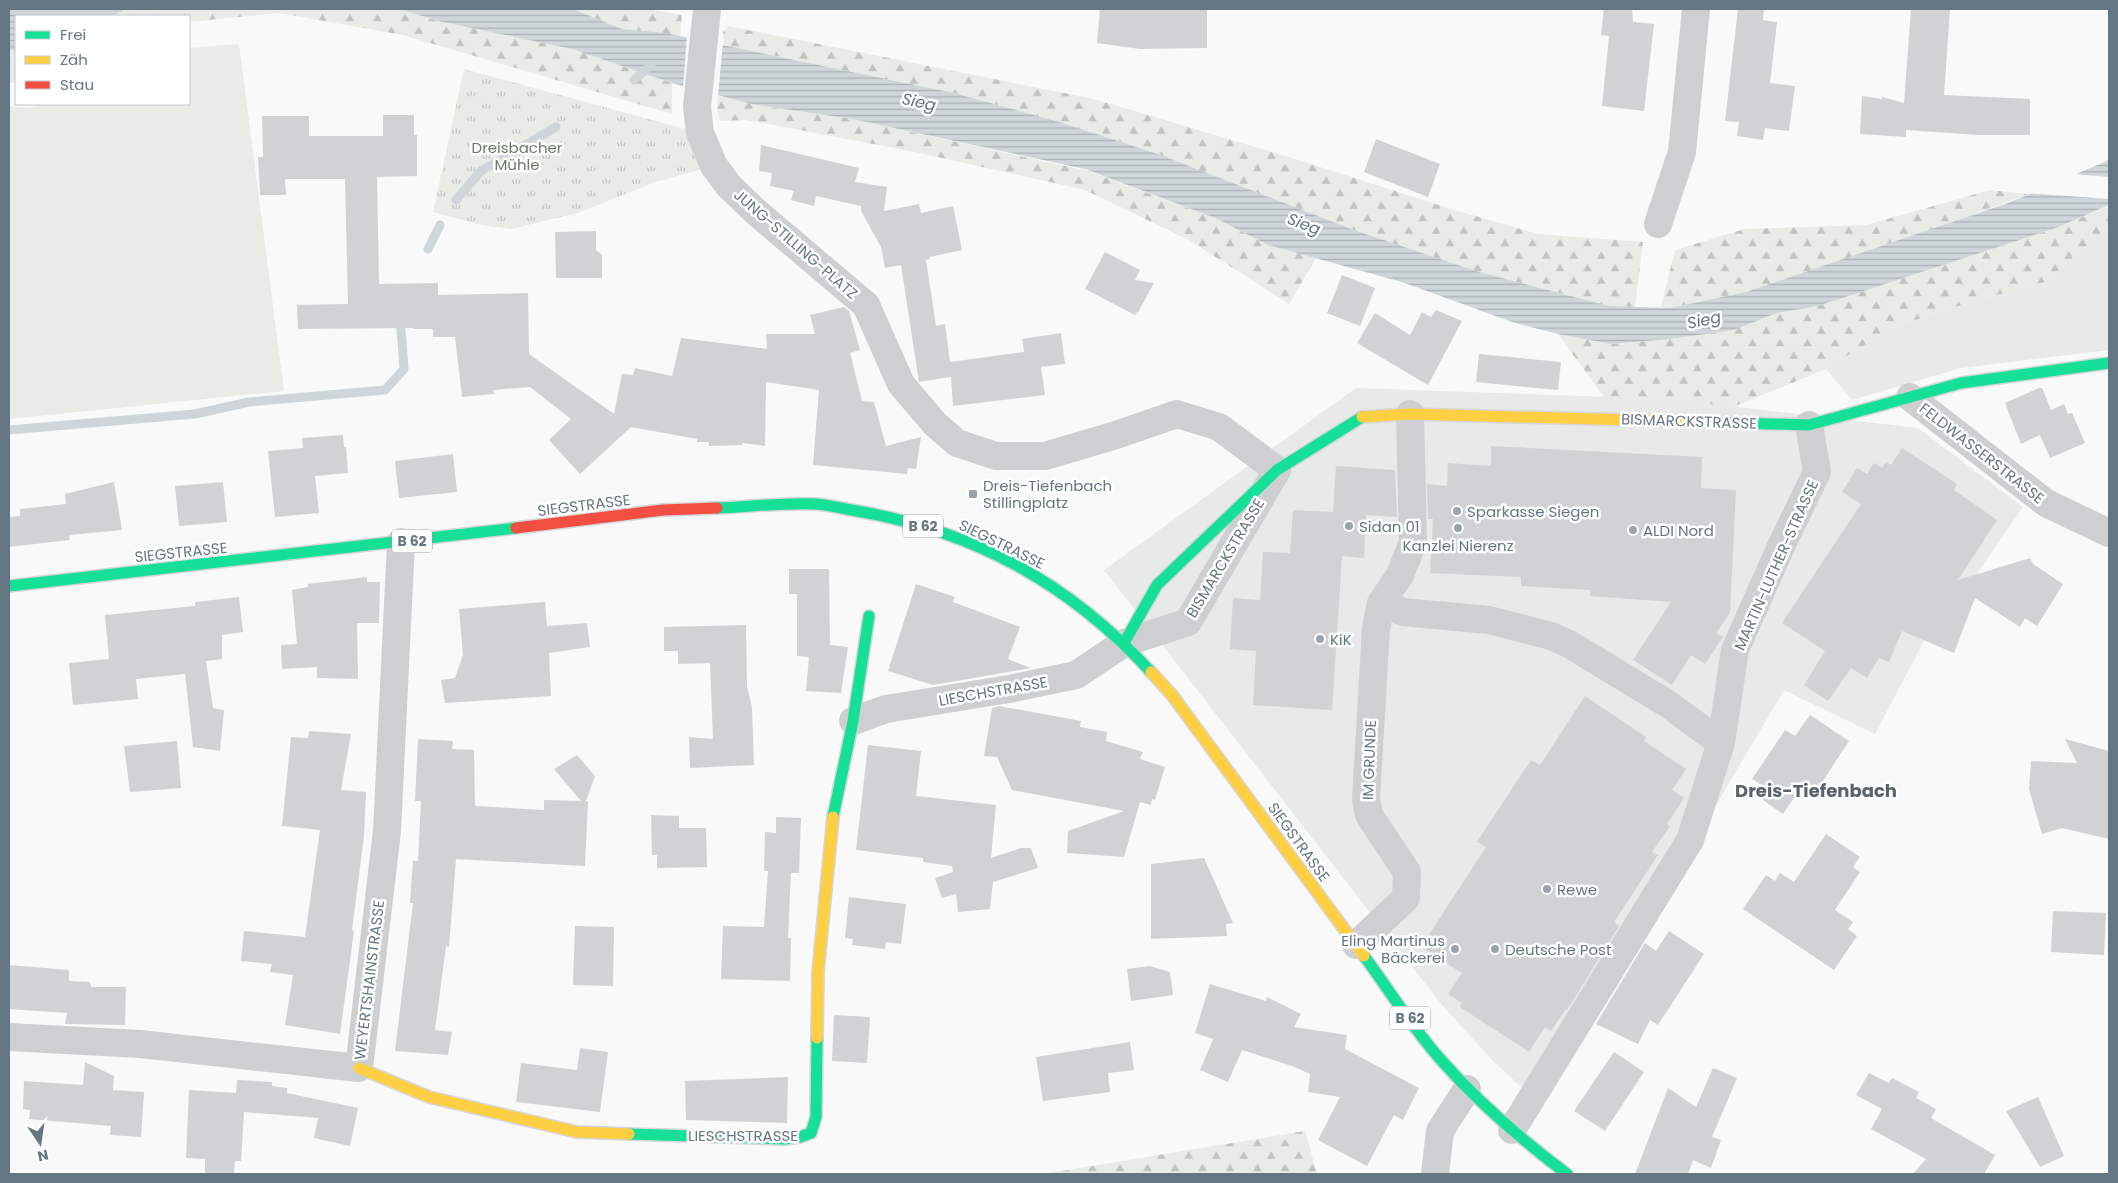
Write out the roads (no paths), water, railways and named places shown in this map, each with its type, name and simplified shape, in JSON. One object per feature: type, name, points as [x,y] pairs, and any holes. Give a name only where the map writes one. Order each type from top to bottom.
[{"type":"street","points":[[1658,224],[1682,152],[1696,9]]},
{"type":"street","name":"JUNG-STILLING-PLATZ","points":[[705,18],[697,107],[700,133],[714,166],[729,186],[756,212],[866,305],[901,384],[936,424],[957,443],[996,456],[1045,456],[1113,436],[1177,414],[1219,427],[1277,470]]},
{"type":"street","name":"BISMARCKSTRASSE","points":[[1124,643],[1157,585],[1277,470],[1362,417],[1410,414],[1809,425],[1961,382],[2109,363]]},
{"type":"street","name":"FELDWASSERSTRASSE","points":[[1910,397],[2046,503],[2109,533]]},
{"type":"street","name":"IM GRUNDE","points":[[1356,945],[1406,898],[1407,872],[1369,815],[1366,799],[1376,629],[1382,603],[1400,575],[1413,542],[1410,414]]},
{"type":"street","name":"MARTIN-LUTHER-STRASSE","points":[[1512,1130],[1690,840],[1721,743],[1736,650],[1783,542],[1817,472],[1809,425]]},
{"type":"street","name":"BISMARCKSTRASSE","points":[[1124,643],[1188,622],[1277,470]]},
{"type":"street","name":"SIEGSTRASSE","points":[[9,586],[402,542],[664,510],[816,504],[888,516],[945,532],[1024,568],[1084,608],[1124,643],[1172,695],[1283,843],[1440,1059],[1467,1089],[1512,1130],[1567,1174]]},
{"type":"street","name":"WEYERTSHAINSTRASSE","points":[[9,1037],[140,1044],[359,1068],[387,831],[402,542]]},
{"type":"street","points":[[1382,603],[1403,612],[1489,620],[1551,636],[1569,644],[1668,704],[1721,743]]},
{"type":"street","name":"LIESCHSTRASSE","points":[[359,1068],[429,1096],[577,1132],[784,1139],[800,1137],[811,1133],[816,1117],[818,972],[833,818],[853,722],[869,616]]},
{"type":"street","name":"LIESCHSTRASSE","points":[[853,722],[886,709],[1008,689],[1076,675],[1124,643]]},
{"type":"street","points":[[1435,1174],[1440,1131],[1467,1089]]},
{"type":"water","points":[[9,9],[126,9],[115,15],[15,15],[15,50],[9,50]]},
{"type":"water","name":"Sieg","points":[[400,9],[573,9],[622,29],[665,33],[954,93],[1063,123],[1161,155],[1354,230],[1479,272],[1609,306],[1670,308],[1746,292],[2008,203],[2109,160],[2109,205],[2056,228],[1818,306],[1776,313],[1734,330],[1670,339],[1611,344],[1558,334],[1512,322],[1402,282],[1268,245],[1215,218],[1085,169],[852,119],[751,104],[672,83],[572,49],[438,21]]},
{"type":"waterway","points":[[634,80],[651,65]]},
{"type":"waterway","points":[[456,200],[481,171],[556,127]]},
{"type":"waterway","points":[[428,249],[440,225]]},
{"type":"waterway","points":[[9,430],[195,414],[249,402],[385,390],[404,369],[400,317]]},
{"type":"place","name":"Dreis-Tiefenbach Stillingplatz","points":[[973,494]]},
{"type":"place","name":"Sparkasse Siegen","points":[[1457,511]]},
{"type":"place","name":"Sidan 01","points":[[1349,526]]},
{"type":"place","name":"Kanzlei Nierenz","points":[[1458,528]]},
{"type":"place","name":"ALDI Nord","points":[[1633,530]]},
{"type":"place","name":"KiK","points":[[1320,639]]},
{"type":"place","name":"Rewe","points":[[1547,889]]},
{"type":"place","name":"Eling Martinus Bäckerei","points":[[1455,949]]},
{"type":"place","name":"Deutsche Post","points":[[1495,949]]},
{"type":"district","name":"Dreis-Tiefenbach","points":[[1816,790]]},
{"type":"park label","name":"Dreisbacher Mühle","points":[[517,156]]}]
